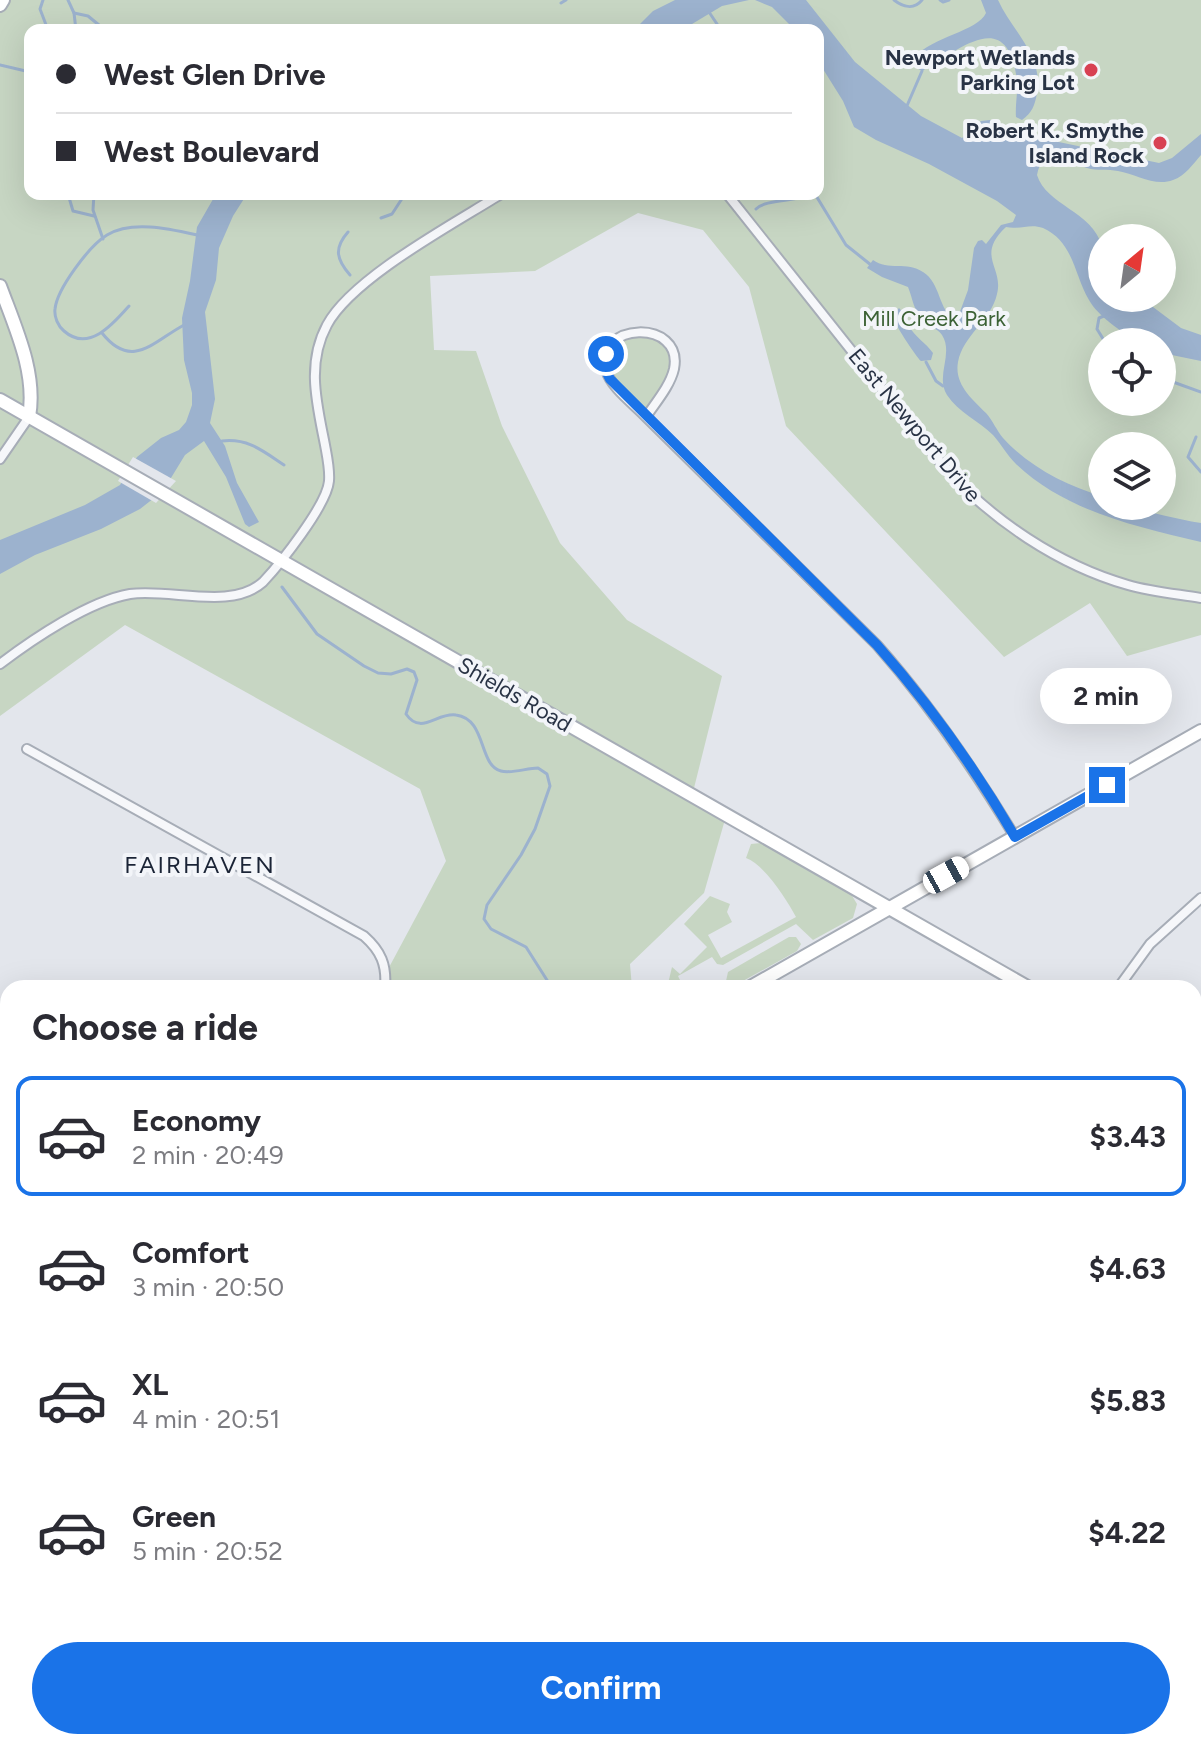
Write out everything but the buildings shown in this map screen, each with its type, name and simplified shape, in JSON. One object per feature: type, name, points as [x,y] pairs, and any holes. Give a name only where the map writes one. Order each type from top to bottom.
[{"type":"main road","points":[[0,5],[3,0]]},
{"type":"main road","points":[[0,286],[31,382],[33,400],[29,417]]},
{"type":"main road","name":"Shields Road","points":[[0,400],[889,908],[1004,980]]},
{"type":"main road","points":[[763,980],[1201,731]]},
{"type":"street","points":[[0,664],[40,634],[113,599],[131,594],[162,593],[237,596],[253,591],[282,559],[320,507],[329,482],[314,381],[317,351],[328,324],[347,298],[373,277],[492,200]]},
{"type":"street","name":"East Newport Drive","points":[[732,200],[944,467],[982,505],[1035,542],[1093,573],[1132,586],[1201,598]]},
{"type":"street","points":[[646,417],[671,377],[674,362],[664,340],[652,333],[636,331],[618,338],[610,346],[605,361],[610,379],[646,417],[877,645],[953,739],[1015,837]]},
{"type":"street","points":[[0,459],[29,417]]},
{"type":"street","points":[[27,749],[364,936],[373,943],[384,962],[385,980]]},
{"type":"street","points":[[1124,980],[1150,944],[1201,898]]},
{"type":"green space","name":"Mill Creek Park","points":[[0,0],[1201,0],[1201,635],[1127,656],[1090,603],[1004,657],[786,426],[749,287],[703,230],[638,213],[535,271],[430,276],[434,350],[476,351],[502,426],[560,543],[627,620],[722,676],[692,796],[726,816],[704,893],[630,964],[631,980],[386,980],[386,973],[446,861],[420,789],[125,625],[0,716]]},
{"type":"green space","points":[[643,331],[669,346],[674,368],[646,417],[610,376],[605,357],[615,343]]},
{"type":"green space","points":[[761,843],[851,894],[857,904],[853,918],[813,940],[796,924],[723,965],[717,964],[712,957],[678,976],[680,980],[669,980],[672,967],[680,974],[707,947],[684,924],[710,896],[730,904],[727,912],[732,922],[708,935],[721,958],[796,917],[768,875],[746,858],[751,844]]},
{"type":"green space","points":[[789,937],[796,937],[801,944],[797,951],[745,980],[726,980],[728,972]]},
{"type":"water","points":[[675,0],[749,0],[722,6],[692,24],[640,24],[653,11]]},
{"type":"water","points":[[755,0],[806,0],[855,62],[921,116],[962,138],[981,121],[990,120],[1054,141],[1159,163],[1172,158],[1201,134],[1201,155],[1181,176],[1166,182],[1118,171],[1091,169],[1058,157],[1045,159],[1040,165],[1037,175],[1042,185],[1089,224],[1088,298],[1067,250],[1043,228],[1006,227],[992,246],[997,294],[994,304],[961,352],[957,370],[961,384],[1013,448],[1061,481],[1088,491],[1088,509],[1036,480],[1016,464],[993,435],[952,401],[944,388],[946,350],[942,335],[920,316],[908,287],[867,268],[873,260],[923,272],[933,283],[949,316],[955,320],[968,290],[974,248],[978,241],[986,244],[1001,225],[1013,222],[1016,215],[997,201],[929,164],[854,127],[843,101],[824,71],[824,24],[789,24],[772,7]]},
{"type":"water","points":[[981,0],[998,0],[1036,67],[1035,101],[1031,112],[1022,120],[1016,117],[1017,80],[1012,57],[1003,44],[993,39],[966,45],[922,71],[915,67],[915,57],[923,50],[981,19],[986,13]]},
{"type":"water","points":[[213,200],[243,200],[219,248],[216,280],[205,312],[215,399],[210,423],[225,446],[237,483],[259,522],[249,527],[245,524],[226,477],[204,441],[185,455],[163,491],[140,509],[101,529],[35,555],[0,574],[0,540],[85,505],[120,485],[137,457],[161,438],[179,430],[186,422],[192,405],[192,393],[184,360],[182,318],[197,227]]},
{"type":"water","points":[[899,308],[911,330],[933,353],[931,360],[921,361],[900,331],[892,315]]},
{"type":"water","points":[[1099,312],[1160,312],[1181,328],[1201,335],[1201,361],[1176,356],[1176,328],[1118,328]]},
{"type":"water","points":[[1176,518],[1201,523],[1201,542],[1119,520]]},
{"type":"pier","points":[[133,457],[176,481],[156,503],[118,481]]},
{"type":"waterway","points":[[43,0],[40,9],[46,24]]},
{"type":"waterway","points":[[68,0],[75,24]]},
{"type":"waterway","points":[[561,3],[566,0]]},
{"type":"waterway","points":[[894,0],[908,6],[922,0]]},
{"type":"waterway","points":[[940,0],[949,0]]},
{"type":"waterway","points":[[709,12],[717,24]]},
{"type":"waterway","points":[[74,13],[88,16],[98,24]]},
{"type":"waterway","points":[[0,65],[24,71]]},
{"type":"waterway","points":[[906,108],[922,71]]},
{"type":"waterway","points":[[70,200],[73,211],[94,216]]},
{"type":"waterway","points":[[94,200],[93,210],[103,239]]},
{"type":"waterway","points":[[381,218],[392,214],[401,200]]},
{"type":"waterway","points":[[756,209],[788,200]]},
{"type":"waterway","points":[[819,200],[846,245],[871,265]]},
{"type":"waterway","points":[[129,306],[100,333],[83,339],[64,331],[55,315],[57,301],[75,269],[107,235],[117,230],[139,227],[197,235]]},
{"type":"waterway","points":[[348,232],[340,243],[338,254],[350,275]]},
{"type":"waterway","points":[[1097,328],[1099,318],[1104,316]]},
{"type":"waterway","points":[[102,333],[123,350],[133,351],[153,345],[184,325]]},
{"type":"waterway","points":[[926,362],[936,381],[943,386]]},
{"type":"waterway","points":[[1176,383],[1201,392]]},
{"type":"waterway","points":[[1196,437],[1188,457],[1201,472]]},
{"type":"waterway","points":[[222,441],[248,444],[284,465]]},
{"type":"waterway","points":[[282,587],[317,634],[364,666],[378,673],[391,674],[407,669],[414,672],[417,680],[406,714],[412,720],[423,723],[449,715],[466,718],[478,733],[494,767],[505,772],[538,768],[547,774],[550,786],[535,829],[487,905],[484,919],[491,929],[526,947],[547,980]]},
{"type":"place","name":"Newport Wetlands Parking Lot","points":[[1091,70]]},
{"type":"place","name":"Robert K. Smythe Island Rock","points":[[1160,143]]},
{"type":"district","name":"FAIRHAVEN","points":[[200,865]]},
{"type":"route","points":[[606,354],[606,371],[610,379],[877,645],[904,676],[976,772],[1015,837],[1107,785]]}]
